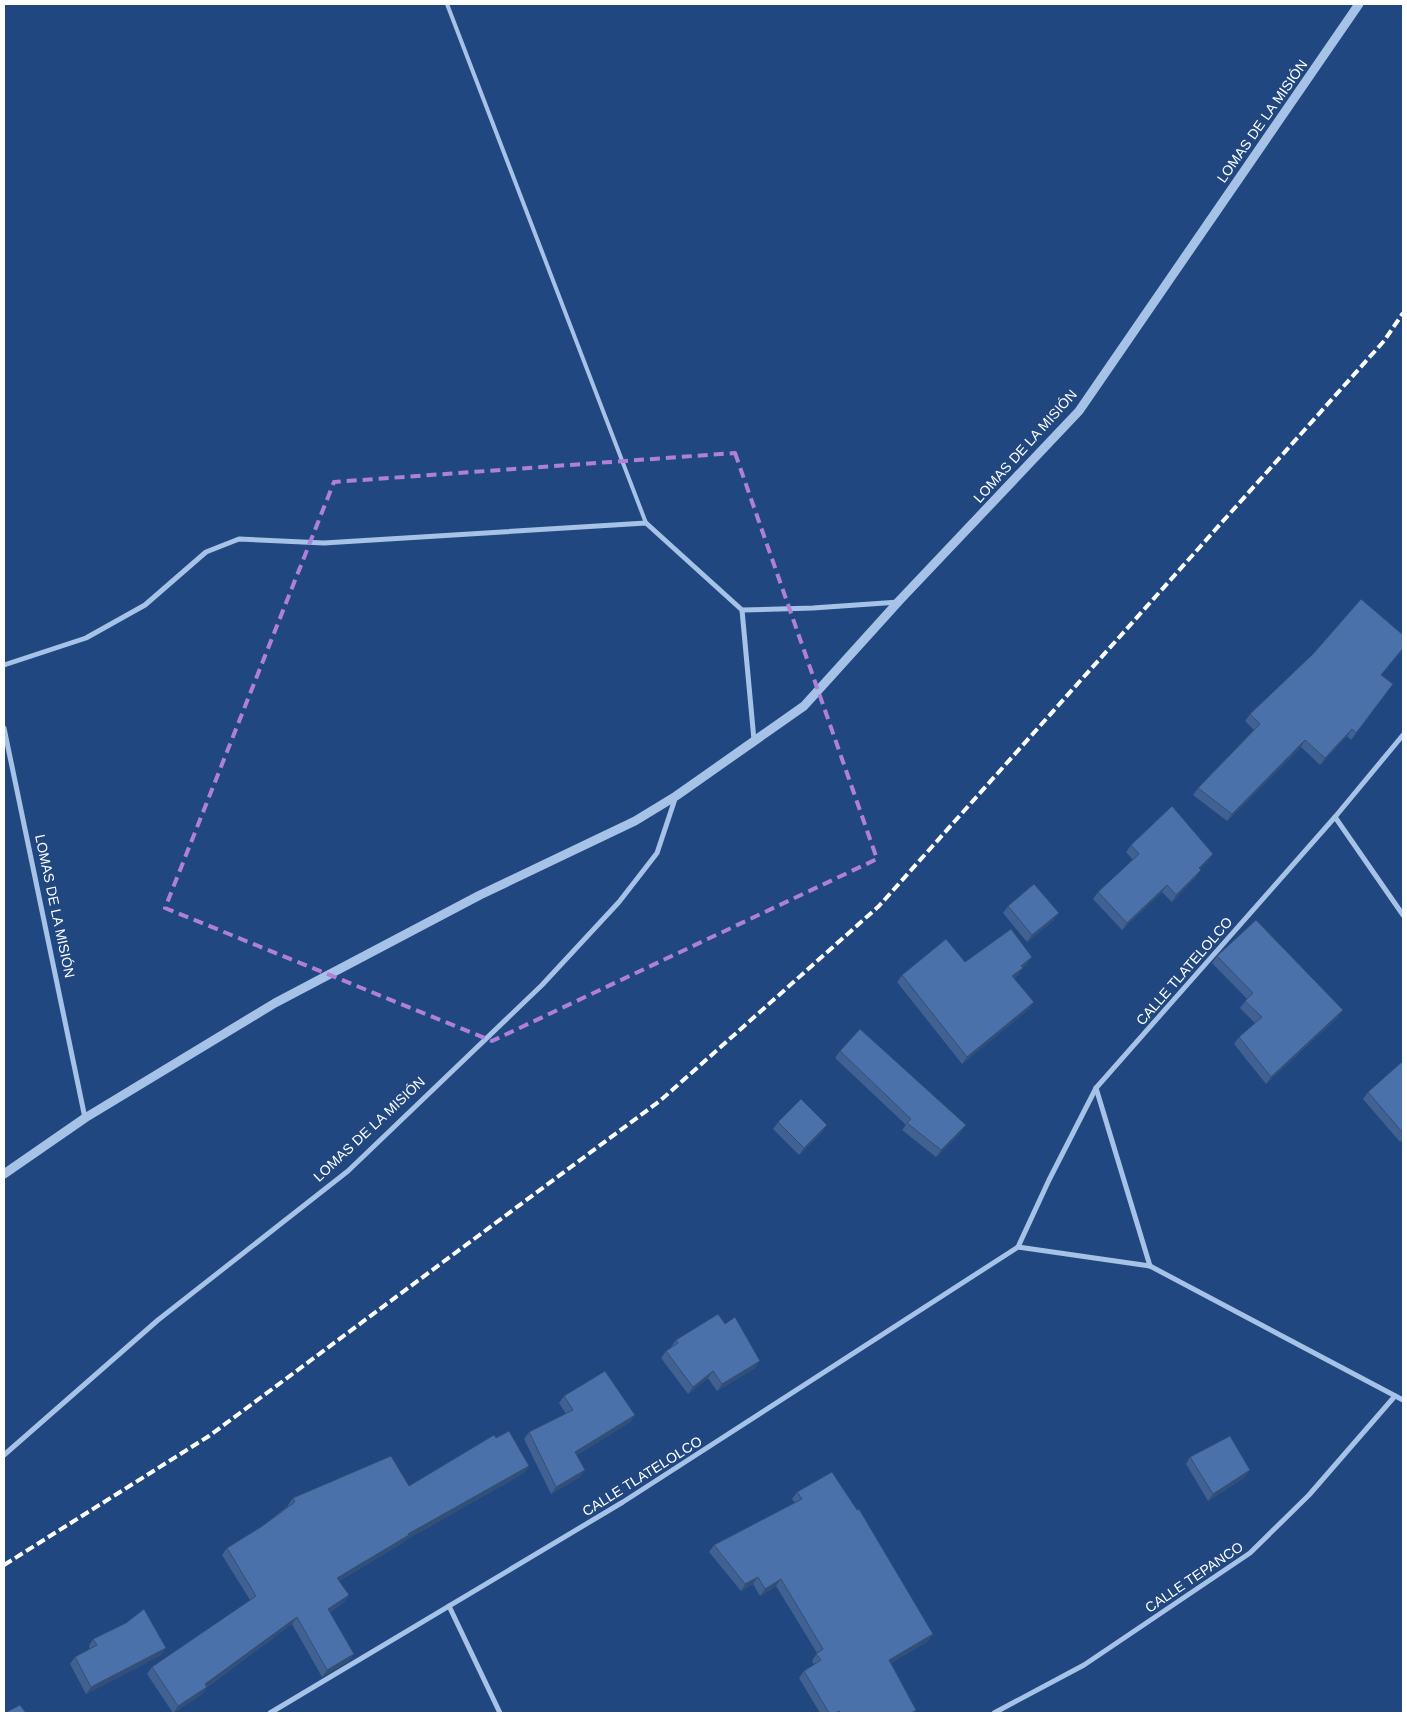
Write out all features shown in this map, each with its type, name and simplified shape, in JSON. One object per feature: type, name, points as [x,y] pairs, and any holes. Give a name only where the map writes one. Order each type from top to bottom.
[{"type":"street","name":"LOMAS DE LA MISIÓN","points":[[4,1174],[85,1118],[275,1003],[480,895],[635,821],[676,796],[804,706],[1079,410],[1359,4]]},
{"type":"street","points":[[4,665],[86,638],[145,605],[206,552],[239,539],[324,543],[646,523],[742,610],[754,740]]},
{"type":"street","points":[[742,610],[813,608],[900,602]]},
{"type":"street","name":"LOMAS DE LA MISIÓN","points":[[4,728],[85,1118]]},
{"type":"street","name":"CALLE TLATELOLCO","points":[[270,1713],[623,1502],[1018,1247],[1049,1180],[1096,1088],[1334,817],[1403,735]]},
{"type":"street","name":"LOMAS DE LA MISIÓN","points":[[4,1455],[158,1320],[348,1171],[542,985],[619,902],[657,853],[676,796]]},
{"type":"street","points":[[1334,817],[1403,915]]},
{"type":"street","points":[[1096,1088],[1150,1266]]},
{"type":"street","points":[[1018,1247],[1150,1266],[1403,1400]]},
{"type":"street","name":"CALLE TEPANCO","points":[[994,1713],[1084,1665],[1250,1553],[1309,1494],[1396,1396]]},
{"type":"street","points":[[449,1606],[500,1713]]},
{"type":"lane","points":[[448,4],[646,523]]},
{"type":"highlighted area","points":[[735,453],[877,859],[492,1041],[165,908],[334,482]]},
{"type":"building","points":[[1361,599],[1403,635],[1403,648],[1381,675],[1393,684],[1356,733],[1352,729],[1325,758],[1305,740],[1232,814],[1198,788],[1260,724],[1250,714],[1314,653]]},
{"type":"building","points":[[1172,806],[1213,854],[1199,868],[1201,870],[1176,895],[1167,885],[1127,923],[1098,892],[1139,854],[1131,845]]},
{"type":"building","points":[[1034,884],[1059,913],[1032,935],[1008,906]]},
{"type":"building","points":[[1256,920],[1343,1010],[1271,1077],[1239,1037],[1262,1017],[1245,1001],[1253,993],[1217,956]]},
{"type":"building","points":[[1011,929],[1032,957],[1021,966],[1023,968],[1012,976],[1034,1002],[967,1057],[902,975],[946,939],[965,962]]},
{"type":"building","points":[[860,1029],[966,1125],[941,1150],[907,1123],[911,1119],[840,1051]]},
{"type":"building","points":[[1403,1061],[1403,1133],[1368,1092]]},
{"type":"building","points":[[801,1099],[827,1125],[804,1148],[778,1122]]},
{"type":"building","points":[[718,1314],[725,1324],[735,1317],[760,1361],[722,1384],[713,1371],[693,1387],[666,1351],[678,1343],[676,1340]]},
{"type":"building","points":[[605,1371],[635,1415],[575,1452],[585,1470],[556,1487],[529,1432],[573,1410],[564,1396]]},
{"type":"building","points":[[509,1431],[529,1466],[408,1534],[337,1578],[349,1595],[328,1609],[354,1654],[327,1670],[297,1617],[205,1684],[207,1687],[178,1706],[152,1667],[256,1596],[227,1548],[261,1527],[295,1502],[293,1498],[391,1456],[409,1486],[494,1435],[496,1438]]},
{"type":"building","points":[[1230,1436],[1250,1470],[1213,1494],[1190,1457]]},
{"type":"building","points":[[832,1472],[857,1510],[859,1509],[933,1634],[889,1660],[916,1710],[911,1713],[841,1713],[839,1711],[829,1713],[804,1671],[821,1660],[816,1654],[823,1649],[781,1579],[765,1589],[758,1577],[745,1584],[714,1545],[802,1499],[797,1492]]},
{"type":"building","points":[[144,1609],[166,1648],[91,1687],[75,1657],[97,1645],[93,1639],[126,1623]]},
{"type":"building","points":[[20,1705],[26,1713],[5,1713]]},
{"type":"railway","points":[[4,1565],[209,1436],[661,1100],[879,906],[1384,341],[1403,313]]}]
